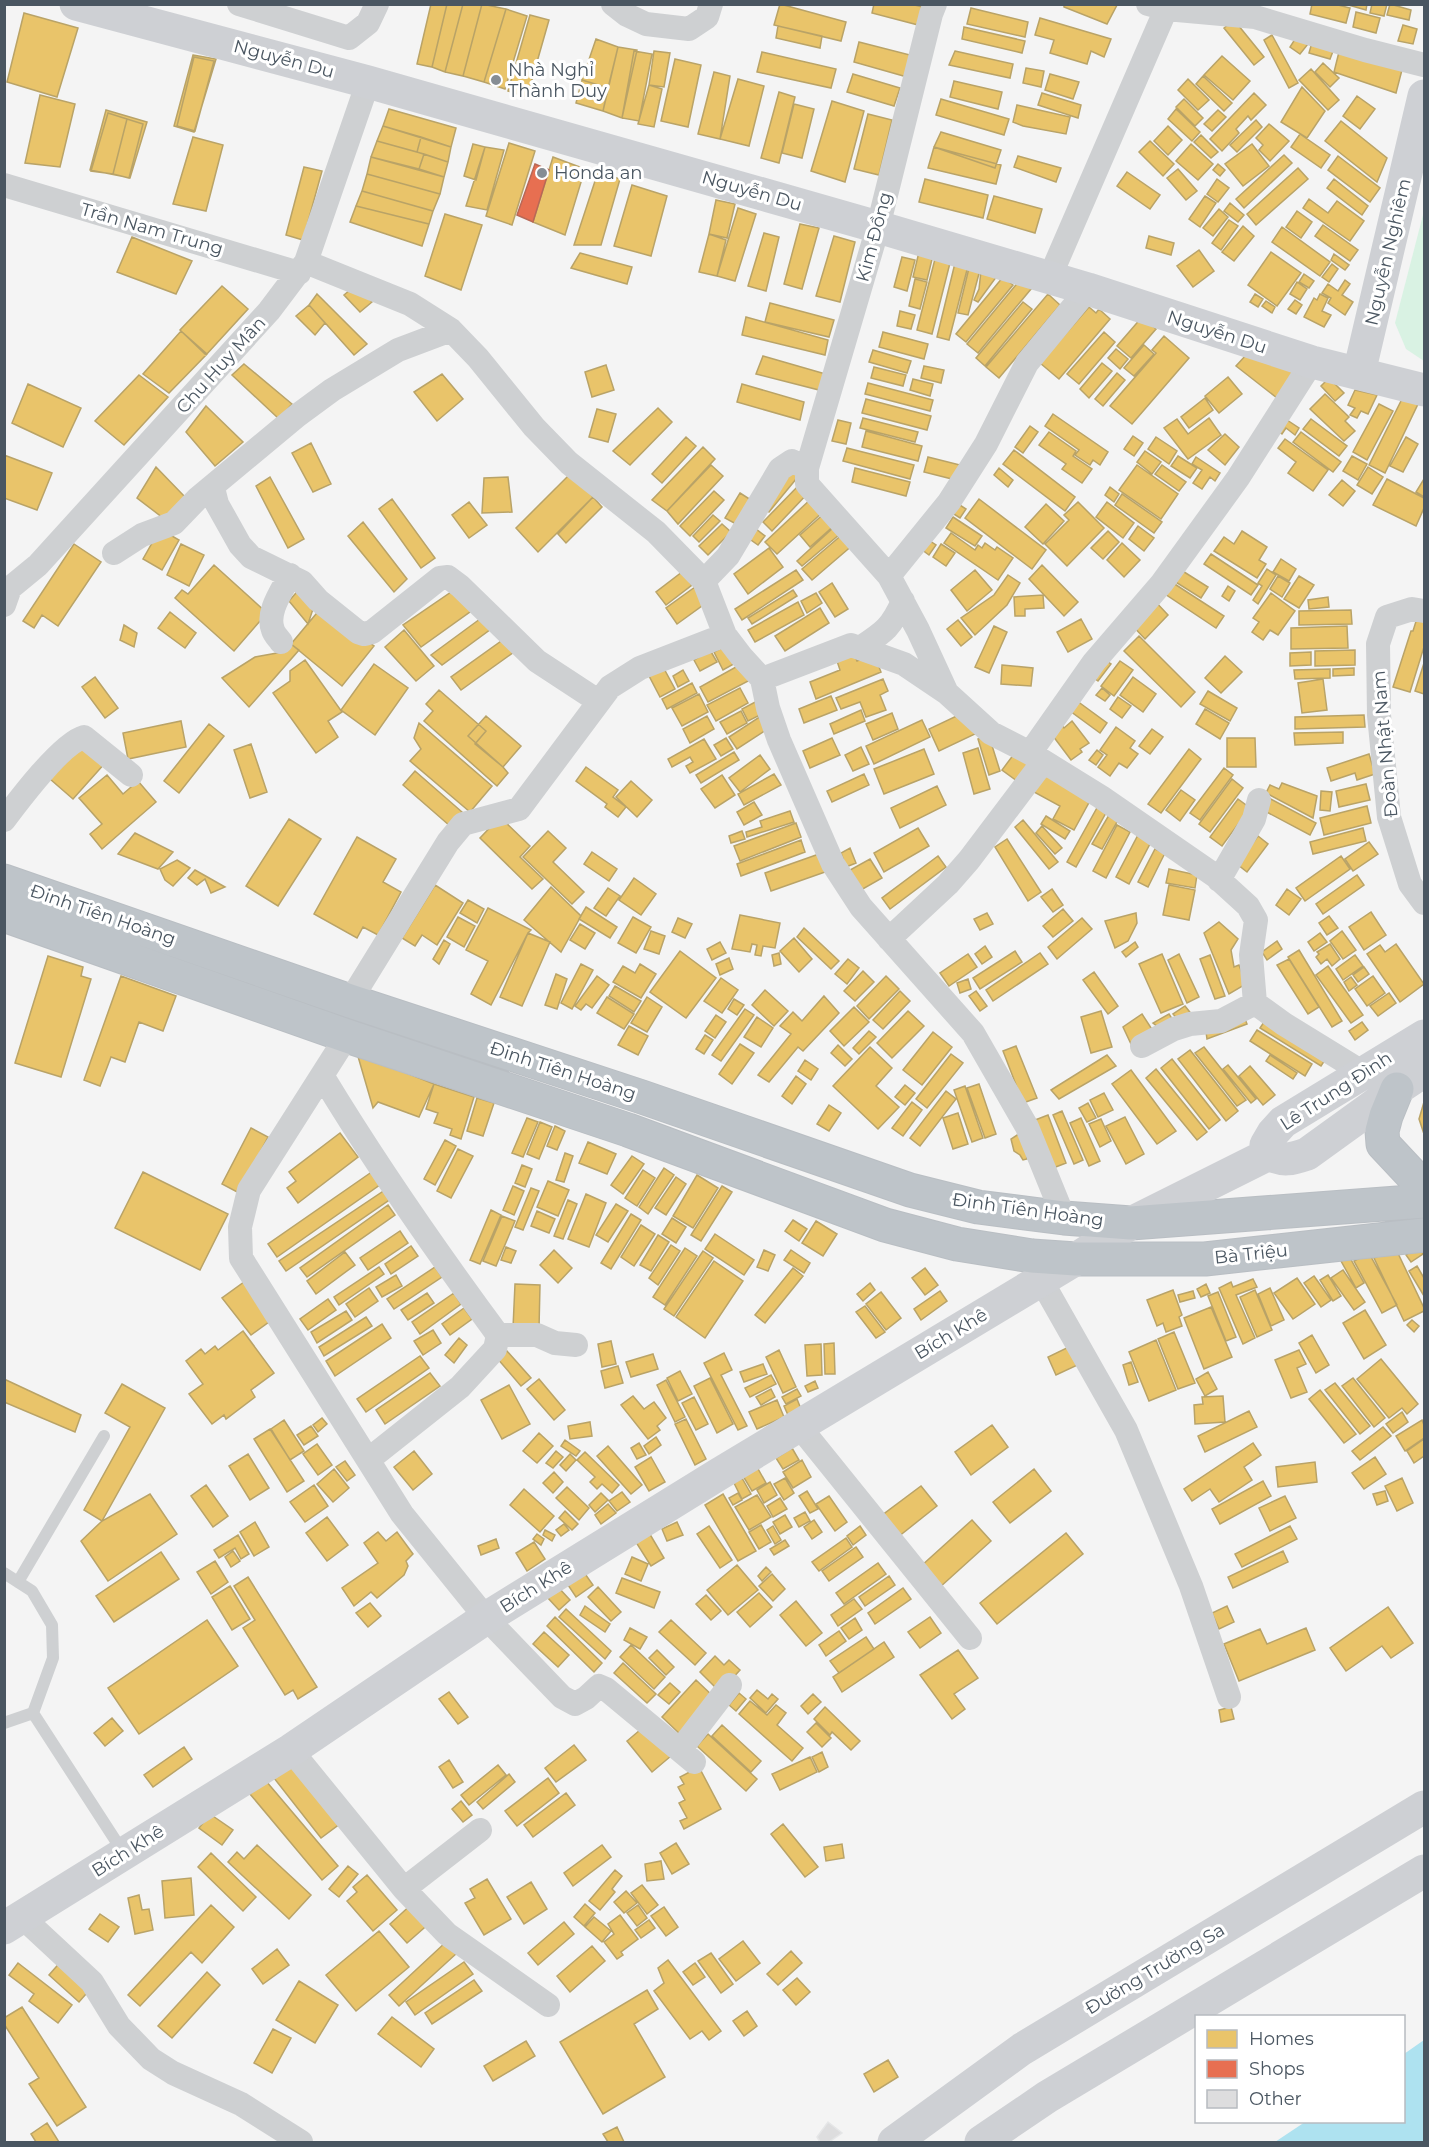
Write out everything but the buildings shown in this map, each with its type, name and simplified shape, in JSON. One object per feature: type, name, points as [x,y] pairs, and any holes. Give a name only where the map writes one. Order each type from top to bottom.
[{"type":"highway","name":"Đinh Tiên Hoàng","points":[[4,881],[350,1001],[642,1097],[910,1190],[978,1207],[1064,1218],[1131,1223]]},
{"type":"highway","name":"Đinh Tiên Hoàng","points":[[4,915],[628,1130],[885,1225],[957,1244],[1032,1256],[1076,1259]]},
{"type":"highway","points":[[1397,1089],[1382,1131],[1383,1144],[1396,1161],[1413,1176],[1425,1182]]},
{"type":"highway","points":[[1131,1223],[1425,1201]]},
{"type":"highway","name":"Bà Triệu","points":[[1076,1259],[1205,1258],[1425,1235]]},
{"type":"main road","name":"Nguyễn Du","points":[[76,4],[368,82],[878,227],[1088,290],[1312,362],[1425,390]]},
{"type":"main road","name":"Nguyễn Nghiêm","points":[[1359,373],[1425,96]]},
{"type":"main road","name":"Lê Trung Đình","points":[[1425,1036],[1362,1072],[1283,1122],[1266,1144],[1269,1154],[1279,1160],[1291,1160],[1307,1154],[1425,1071]]},
{"type":"main road","name":"Bích Khê","points":[[14,1923],[291,1750],[486,1618],[799,1425],[1076,1259],[1131,1223],[1269,1154]]},
{"type":"main road","name":"Đường Trường Sa","points":[[894,2142],[1022,2049],[1425,1807]]},
{"type":"main road","points":[[981,2142],[1047,2097],[1425,1871]]},
{"type":"street","points":[[238,4],[349,38],[368,22],[377,4]]},
{"type":"street","points":[[613,4],[627,15],[646,24],[689,29],[707,17],[711,4]]},
{"type":"street","name":"Kim Đồng","points":[[807,468],[878,227],[935,4]]},
{"type":"street","points":[[1049,279],[1157,7],[1255,17],[1365,50],[1425,65]]},
{"type":"street","name":"Chu Huy Mân","points":[[6,593],[46,556],[270,311],[303,267],[368,82]]},
{"type":"street","name":"Trần Nam Trung","points":[[4,185],[303,267],[410,304],[451,330],[478,358],[534,427],[569,463],[656,532],[704,581]]},
{"type":"street","points":[[889,576],[949,502],[986,444],[1027,363],[1088,290]]},
{"type":"street","points":[[114,553],[142,535],[174,523],[197,499],[298,415],[332,390],[398,350],[451,330]]},
{"type":"street","points":[[889,939],[948,884],[969,860],[1036,758],[1094,662],[1162,583],[1204,526],[1238,478],[1312,362]]},
{"type":"street","points":[[946,693],[889,576],[807,484],[807,468],[792,461],[780,469],[728,556],[704,581],[725,635],[762,679],[768,708],[779,740],[833,864],[861,907],[973,1032],[1027,1127],[1064,1218]]},
{"type":"street","points":[[213,488],[217,504],[240,545],[251,557],[265,566],[302,582],[318,600],[358,632],[364,634],[372,632],[440,578],[448,578],[460,586],[537,662],[598,702]]},
{"type":"street","points":[[281,642],[273,631],[273,609],[290,575]]},
{"type":"street","points":[[860,648],[885,632],[903,601]]},
{"type":"street","name":"Đoàn Nhật Nam","points":[[1425,611],[1412,609],[1387,617],[1378,644],[1379,715],[1389,817],[1410,884],[1425,903]]},
{"type":"street","points":[[350,1001],[448,842],[463,824],[519,809],[610,687],[639,668],[725,635]]},
{"type":"street","points":[[762,679],[851,645],[904,664],[946,693],[991,733],[1101,797],[1219,880],[1248,906],[1256,920],[1251,955],[1255,1004]]},
{"type":"street","points":[[4,820],[47,768],[76,739],[84,737],[131,774]]},
{"type":"street","points":[[1219,880],[1254,819],[1259,800]]},
{"type":"street","points":[[1142,1046],[1174,1029],[1190,1024],[1221,1021],[1255,1004]]},
{"type":"street","points":[[1255,1004],[1362,1072]]},
{"type":"street","points":[[347,1035],[323,1077],[249,1190],[240,1227],[241,1258],[402,1514],[486,1618],[562,1697],[575,1704],[586,1698],[598,1686],[606,1689],[687,1756],[730,1685]]},
{"type":"street","points":[[323,1077],[365,1146],[498,1335],[495,1349],[460,1387],[368,1460]]},
{"type":"street","points":[[1041,1280],[1126,1430],[1191,1586],[1229,1697]]},
{"type":"street","points":[[498,1335],[537,1335],[555,1342],[576,1345]]},
{"type":"street","points":[[799,1425],[970,1638]]},
{"type":"street","points":[[291,1750],[404,1889],[447,1934],[548,2004]]},
{"type":"street","points":[[404,1889],[480,1830]]},
{"type":"street","points":[[14,1923],[92,1982],[119,2026],[151,2060],[173,2073],[242,2104],[301,2142]]},
{"type":"lane","points":[[18,1582],[104,1436]]},
{"type":"lane","points":[[4,1573],[32,1591],[52,1625],[53,1658],[33,1713]]},
{"type":"lane","points":[[4,1723],[33,1713]]},
{"type":"lane","points":[[33,1713],[124,1853]]},
{"type":"green space","points":[[1424,211],[1424,361],[1406,349],[1395,323]]},
{"type":"water","points":[[1424,2040],[1424,2142],[1275,2142],[1304,2123],[1405,2123],[1405,2053]]},
{"type":"place","name":"Nhà Nghỉ Thành Duy","points":[[496,80]]},
{"type":"place","name":"Honda an","points":[[542,173]]}]
